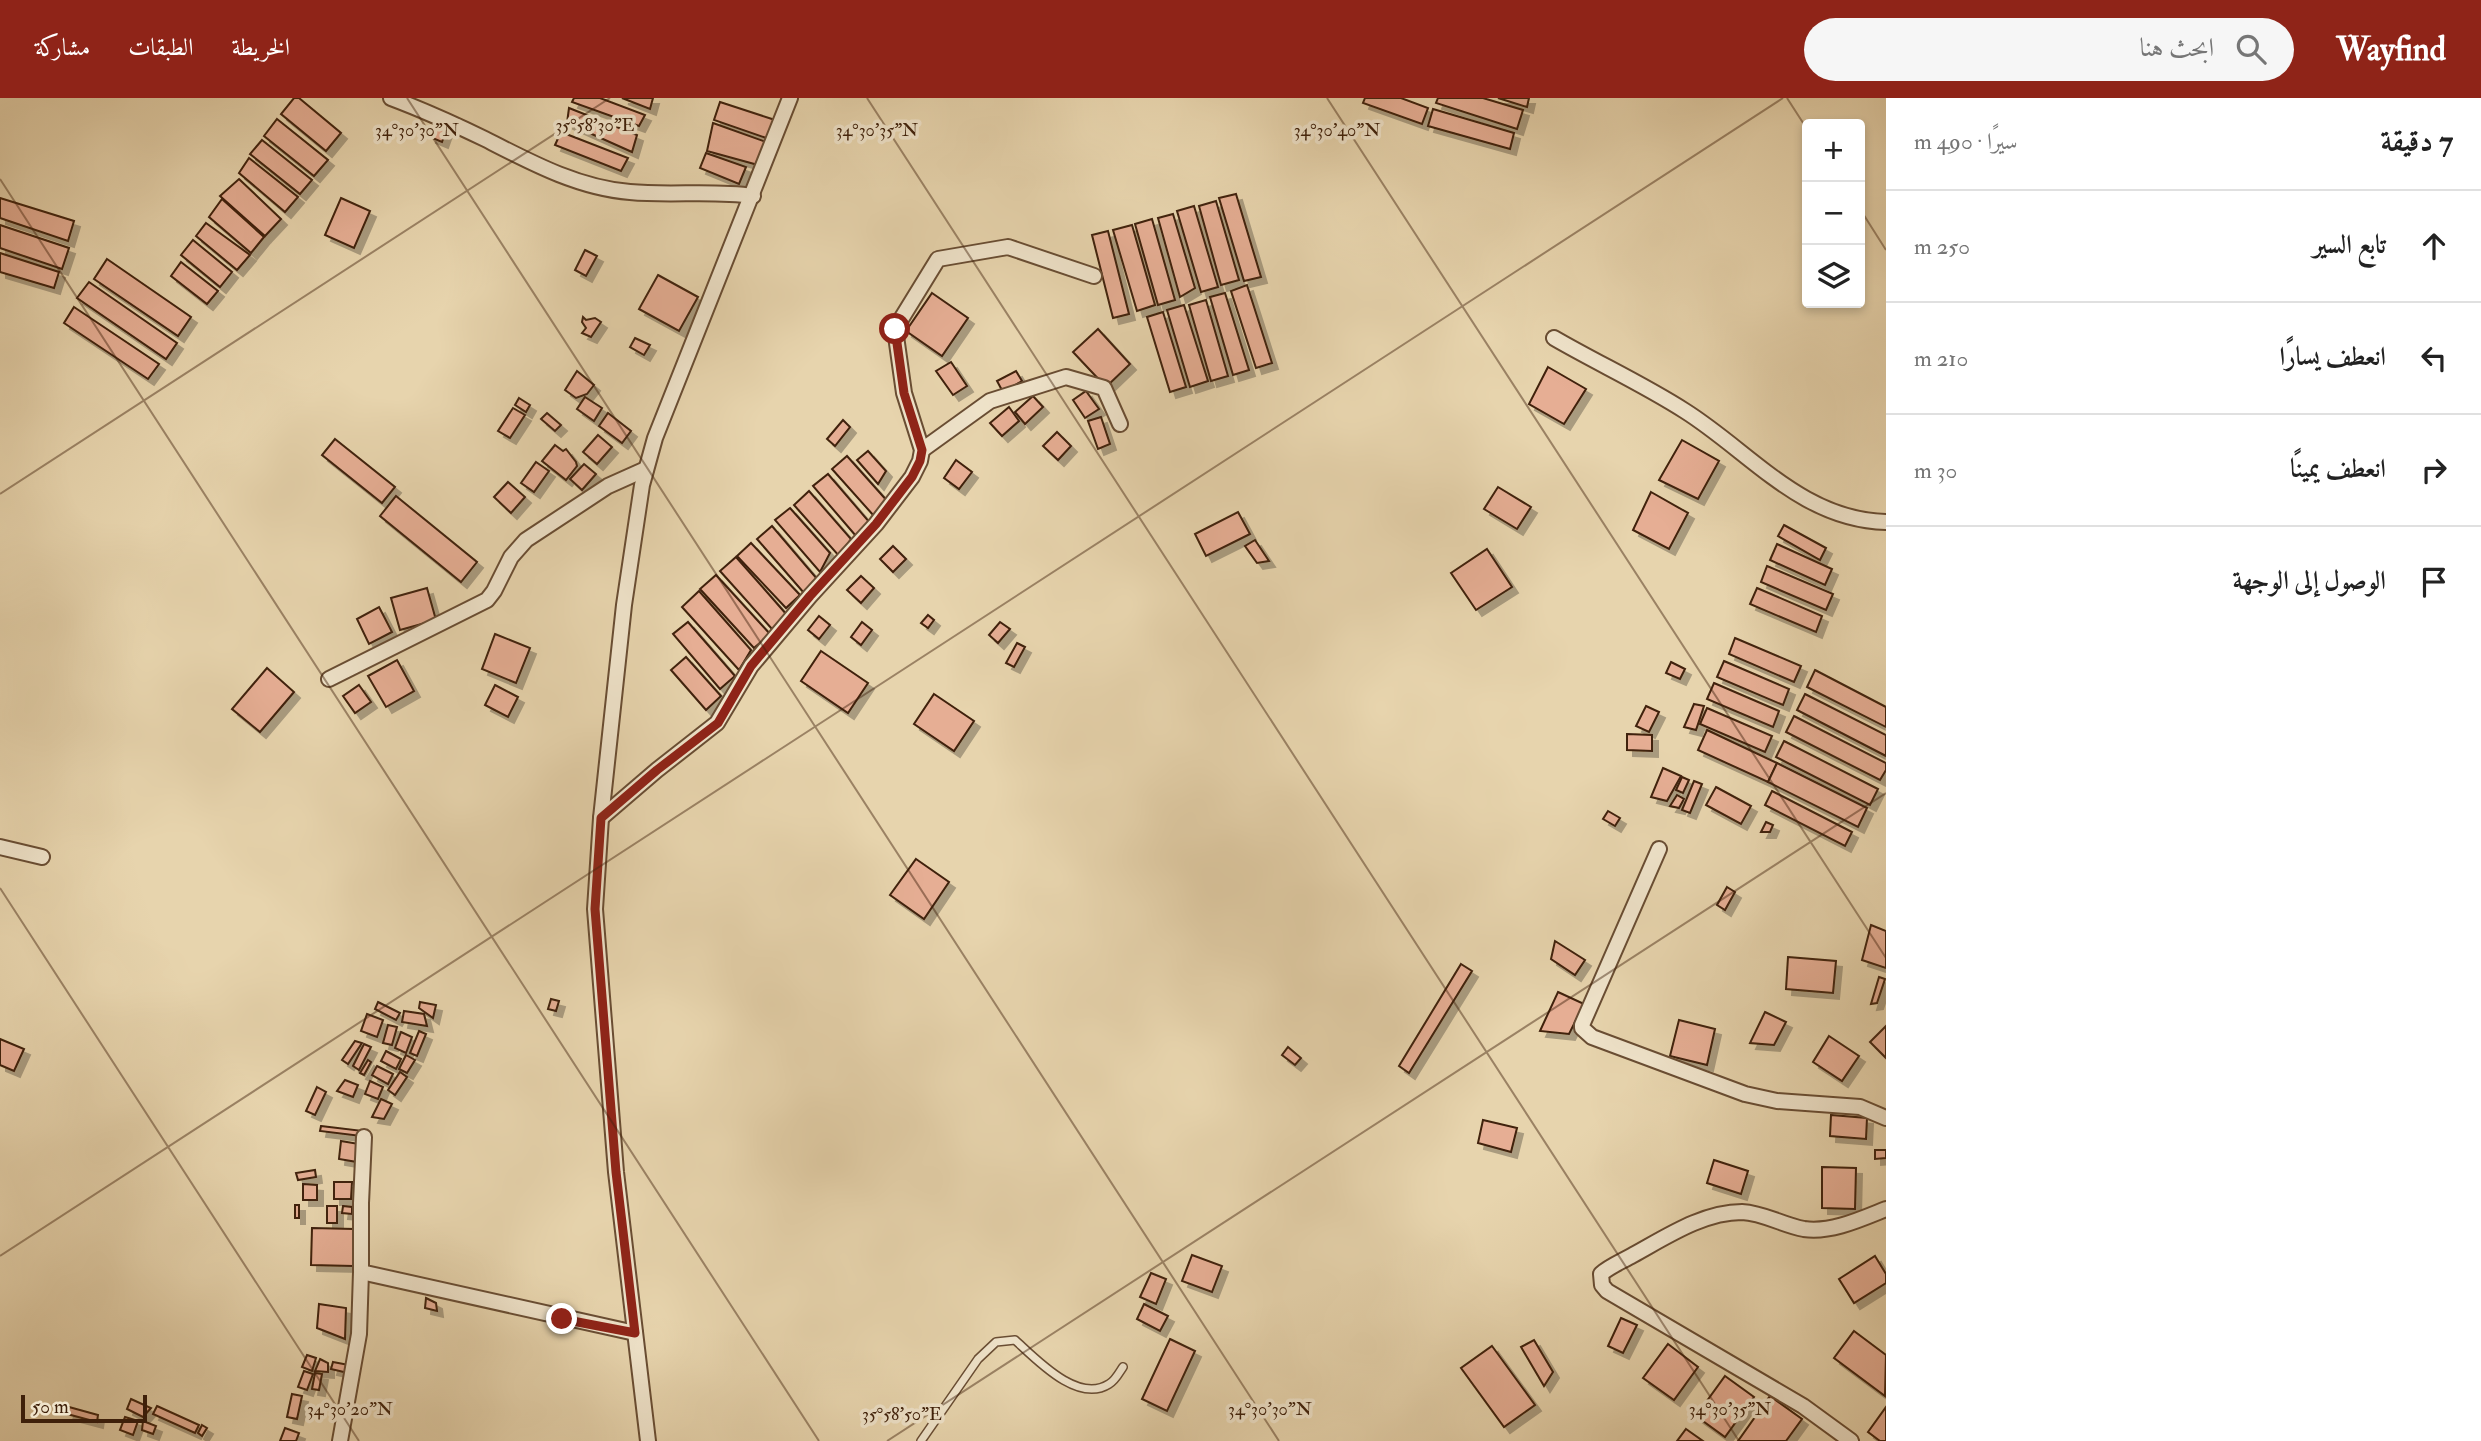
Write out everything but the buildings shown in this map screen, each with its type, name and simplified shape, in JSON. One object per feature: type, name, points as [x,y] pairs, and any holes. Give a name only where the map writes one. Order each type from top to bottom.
[{"type":"street","points":[[391,98],[442,118],[529,161],[571,178],[630,192],[709,192],[753,196]]},
{"type":"street","points":[[648,1441],[616,1172],[595,909],[601,818],[624,605],[646,469],[668,406],[790,98]]},
{"type":"street","points":[[601,818],[718,723],[751,666],[876,524],[912,477],[922,450],[904,393],[895,329],[938,258],[1008,247],[1094,276]]},
{"type":"street","points":[[1554,338],[1684,410],[1752,463],[1811,503],[1859,519],[1886,522]]},
{"type":"street","points":[[922,450],[990,401],[1066,377],[1104,388],[1120,424]]},
{"type":"street","points":[[329,679],[487,600],[495,591],[510,557],[526,540],[608,486],[627,475],[646,469]]},
{"type":"street","points":[[0,847],[42,857]]},
{"type":"street","points":[[1659,849],[1582,1028],[1592,1037],[1745,1094],[1777,1101],[1860,1107],[1886,1118]]},
{"type":"street","points":[[340,1441],[359,1334],[360,1203],[364,1138]]},
{"type":"street","points":[[1851,1441],[1803,1406],[1607,1291],[1602,1285],[1601,1274],[1674,1233],[1706,1219],[1738,1212],[1756,1213],[1804,1229],[1822,1229],[1886,1209]]},
{"type":"street","points":[[361,1272],[635,1333]]},
{"type":"lane","points":[[921,1441],[978,1359],[996,1342],[1015,1340],[1075,1388],[1094,1390],[1111,1384],[1123,1367]]},
{"type":"route","points":[[562,1319],[635,1333],[616,1172],[595,909],[601,818],[718,723],[751,666],[876,524],[912,477],[922,450],[904,393],[895,329]]}]
